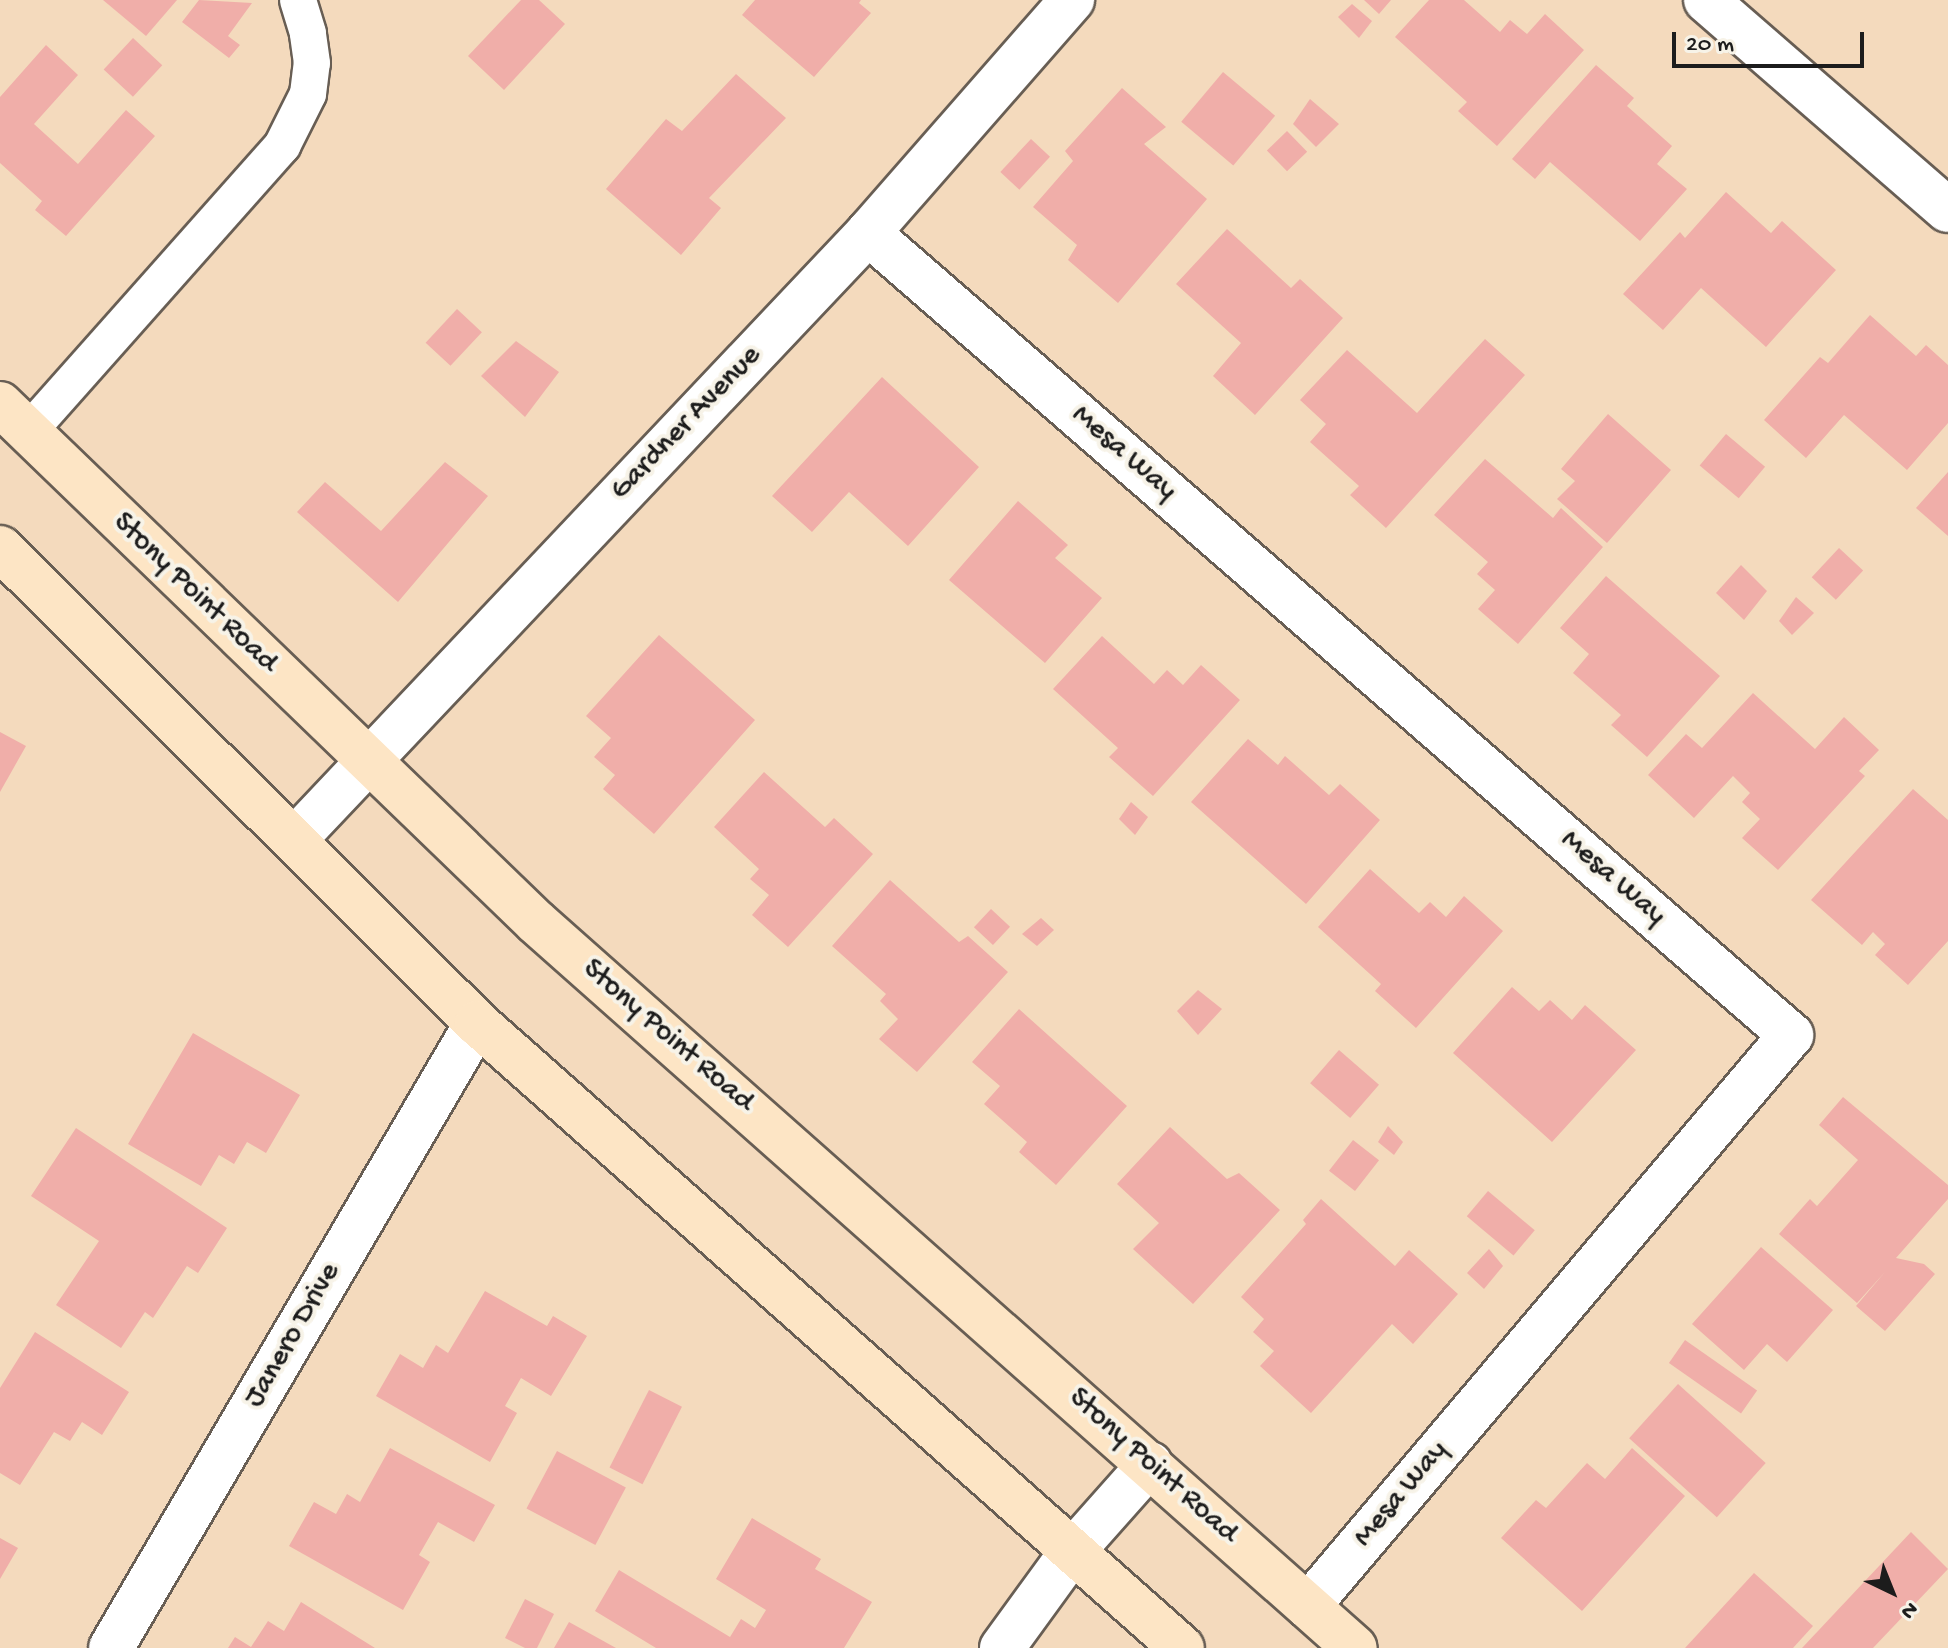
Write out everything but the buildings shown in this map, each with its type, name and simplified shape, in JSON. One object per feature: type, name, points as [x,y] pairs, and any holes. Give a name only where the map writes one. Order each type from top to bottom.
[{"type":"main road","name":"Stony Point Road","points":[[14,418],[536,922],[1355,1648]]},
{"type":"main road","points":[[0,548],[477,1023],[1071,1553],[1182,1648]]},
{"type":"street","name":"Gardner Avenue","points":[[294,840],[868,233],[1072,0]]},
{"type":"street","points":[[1706,0],[1948,210]]},
{"type":"street","name":"Mesa Way","points":[[868,233],[1791,1035],[1308,1606]]},
{"type":"street","name":"Janero Drive","points":[[111,1648],[477,1023]]},
{"type":"street","points":[[1002,1648],[1071,1553],[1150,1464]]},
{"type":"lane","points":[[14,418],[282,146],[308,94],[312,63],[308,33],[298,0]]}]
